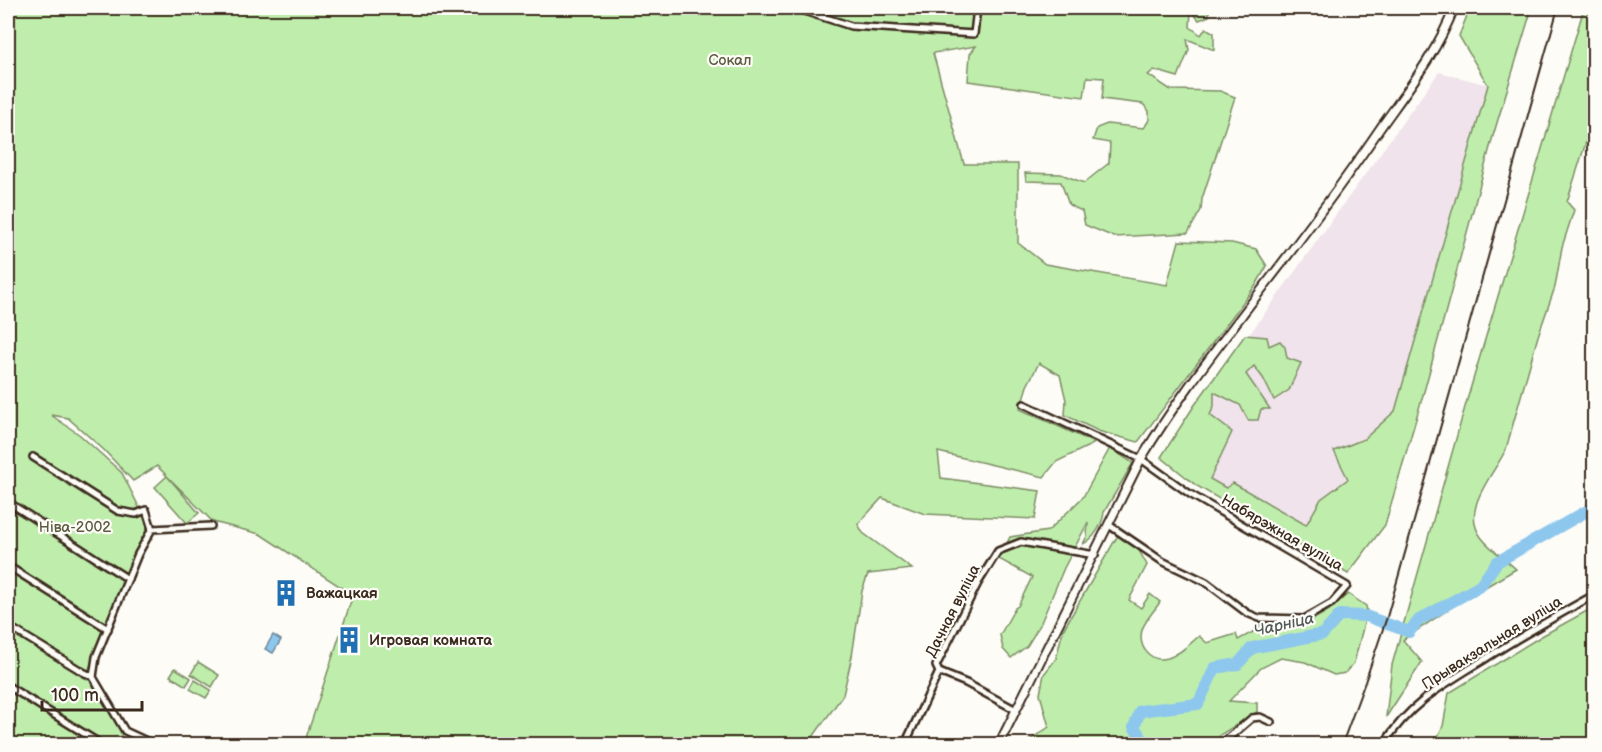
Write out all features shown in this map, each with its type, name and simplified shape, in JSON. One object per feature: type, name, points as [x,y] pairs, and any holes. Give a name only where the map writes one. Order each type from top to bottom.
[{"type":"street","points":[[801,10],[851,26],[974,34],[977,8]]},
{"type":"street","points":[[999,744],[1141,459],[1190,383],[1311,225],[1373,139],[1432,53],[1443,35],[1454,8]]},
{"type":"street","name":"Набярэжная вуліца","points":[[1024,404],[1141,459],[1190,494],[1347,586],[1332,603],[1304,619],[1259,618],[1247,613],[1206,582],[1162,561],[1109,525]]},
{"type":"street","points":[[33,457],[118,511],[136,514],[146,510],[152,529],[138,554],[96,657],[93,676]]},
{"type":"street","points":[[8,502],[128,579]]},
{"type":"street","points":[[152,529],[211,526]]},
{"type":"street","name":"Дачная вуліца","points":[[905,744],[939,672],[936,666],[998,551],[1013,544],[1028,542],[1095,555]]},
{"type":"street","points":[[8,566],[108,629]]},
{"type":"street","name":"Прывакзальная вуліца","points":[[1384,744],[1409,712],[1435,690],[1536,627],[1594,595]]},
{"type":"street","points":[[8,626],[93,676],[125,731],[153,744]]},
{"type":"street","points":[[939,672],[966,683],[1016,710]]},
{"type":"street","points":[[8,686],[101,744]]},
{"type":"street","points":[[1223,744],[1252,718],[1260,717],[1271,722]]},
{"type":"street","points":[[139,744],[146,741]]},
{"type":"shaded area","points":[[1439,72],[1488,85],[1348,574],[1197,486],[1161,457]]},
{"type":"green space","points":[[8,8],[1209,8],[1209,16],[1199,20],[1191,11],[1190,27],[1201,35],[1206,28],[1214,33],[1214,50],[1187,39],[1189,50],[1178,77],[1154,70],[1148,75],[1171,90],[1220,91],[1235,97],[1202,199],[1201,210],[1188,233],[1114,237],[1085,225],[1082,211],[1069,205],[1061,182],[1026,181],[1025,173],[1061,174],[1084,183],[1109,163],[1110,143],[1093,140],[1097,128],[1107,124],[1144,128],[1149,120],[1149,111],[1143,104],[1102,99],[1104,78],[1087,77],[1084,97],[968,81],[970,54],[976,46],[933,53],[964,164],[1018,164],[1018,243],[1045,264],[1167,285],[1179,241],[1232,243],[1256,249],[1267,266],[1256,285],[1138,442],[1098,431],[1065,415],[1066,400],[1060,375],[1039,363],[1027,386],[1020,409],[1095,443],[1056,462],[1044,477],[938,452],[941,478],[1040,491],[1035,519],[925,514],[882,498],[858,524],[863,533],[912,569],[868,574],[862,591],[852,656],[843,695],[808,744],[304,744],[353,595],[260,534],[213,522],[157,466],[133,481],[104,450],[68,418],[51,415],[80,435],[122,473],[149,527],[135,555],[87,674],[122,734],[116,744],[8,744]]},
{"type":"green space","points":[[1470,8],[1532,8],[1493,136],[1425,388],[1385,525],[1348,574],[1197,486],[1161,457],[1245,335],[1267,337],[1269,346],[1280,341],[1285,347],[1287,358],[1301,363],[1289,390],[1274,400],[1254,366],[1246,374],[1270,409],[1261,409],[1258,420],[1248,420],[1240,405],[1214,392],[1214,406],[1210,415],[1232,432],[1210,479],[1226,488],[1233,483],[1306,525],[1321,499],[1348,479],[1334,451],[1364,439],[1395,411],[1488,85],[1459,36]]},
{"type":"green space","points":[[1584,8],[1594,8],[1594,117],[1567,202],[1574,210],[1562,247],[1555,287],[1538,336],[1506,449],[1481,492],[1474,515],[1481,537],[1516,569],[1458,603],[1403,640],[1422,662],[1386,717],[1392,665],[1467,400]]},
{"type":"green space","points":[[1110,448],[1133,463],[1104,512],[1097,531],[1083,544],[1087,536],[1088,522],[1064,568],[1040,625],[1027,646],[1011,658],[1003,649],[1000,635],[1032,577],[999,559],[1010,537],[1048,531],[1083,497]]},
{"type":"green space","points":[[167,476],[199,513],[187,523],[155,487]]},
{"type":"green space","points":[[1118,535],[1137,547],[1147,565],[1129,600],[1141,608],[1150,594],[1160,602],[1142,630],[1143,647],[1150,656],[1168,658],[1199,636],[1207,643],[1236,634],[1238,640],[1255,631],[1264,620],[1307,623],[1328,611],[1348,594],[1366,606],[1367,612],[1354,663],[1345,673],[1334,675],[1305,662],[1281,658],[1261,668],[1229,701],[1257,703],[1257,712],[1220,735],[1217,744],[1024,744],[1049,727],[1040,694],[1044,674],[1056,659],[1063,630]]},
{"type":"green space","points":[[1594,607],[1594,744],[1434,744],[1443,726],[1449,693]]},
{"type":"green space","points":[[198,662],[219,675],[212,687],[191,674]]},
{"type":"green space","points":[[175,668],[191,678],[186,686],[170,676]]},
{"type":"green space","points":[[195,680],[211,690],[206,698],[190,689]]},
{"type":"water","points":[[273,635],[281,640],[273,653],[265,649]]},
{"type":"waterway","name":"Чарніца","points":[[1139,744],[1141,737],[1134,727],[1140,711],[1198,704],[1215,668],[1238,664],[1252,648],[1323,634],[1340,615],[1366,616],[1409,632],[1419,620],[1480,586],[1497,562],[1594,507]]},
{"type":"waterway","name":"Чарніца","points":[[1059,744],[1067,744]]},
{"type":"railway","points":[[1342,744],[1387,617],[1558,8]]},
{"type":"place","name":"Важацкая","points":[[286,593]]},
{"type":"place","name":"Игровая комната","points":[[349,640]]},
{"type":"park label","name":"Сокал","points":[[730,60]]},
{"type":"park label","name":"Ніва-2002","points":[[75,527]]}]
